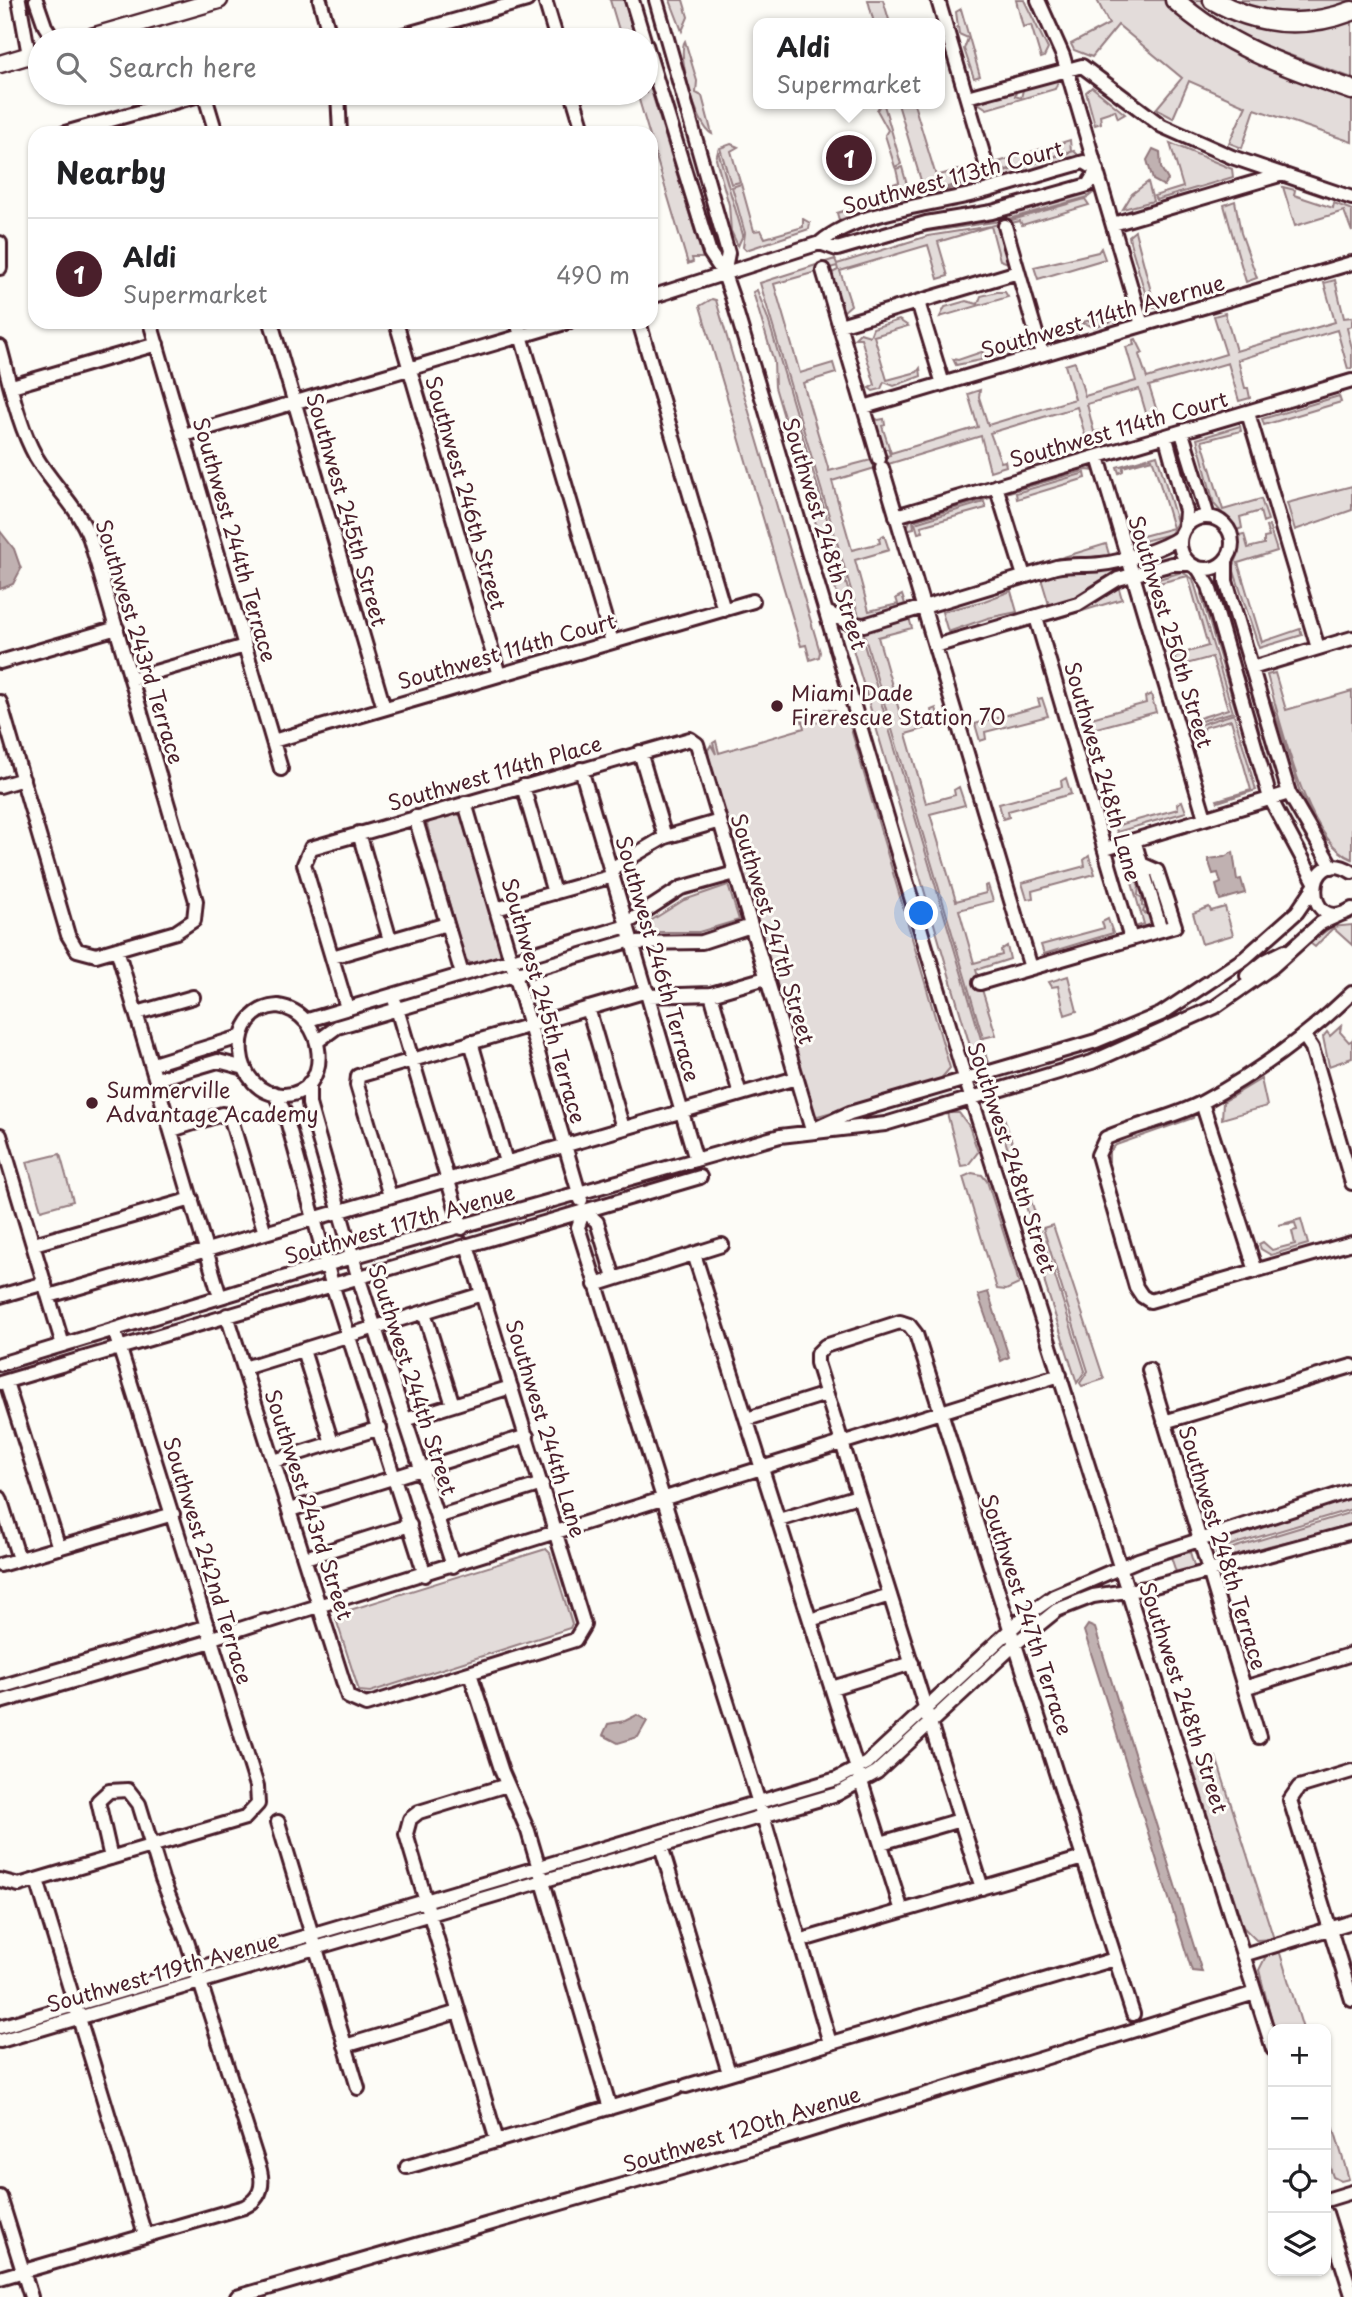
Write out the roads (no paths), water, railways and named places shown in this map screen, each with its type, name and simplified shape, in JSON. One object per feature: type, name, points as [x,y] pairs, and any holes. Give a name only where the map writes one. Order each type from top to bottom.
[{"type":"highway","points":[[1175,0],[1209,26],[1246,48],[1352,90]]},
{"type":"highway","points":[[1213,0],[1254,18],[1286,23],[1322,20],[1352,11]]},
{"type":"main road","points":[[122,28],[219,0]]},
{"type":"main road","points":[[0,64],[28,56]]},
{"type":"street","points":[[19,0],[28,30]]},
{"type":"street","points":[[36,0],[46,28]]},
{"type":"street","points":[[320,0],[328,28]]},
{"type":"street","points":[[428,28],[527,0]]},
{"type":"street","points":[[545,0],[553,28]]},
{"type":"street","points":[[632,0],[640,28]]},
{"type":"street","name":"Southwest 248th Street","points":[[656,0],[728,253],[724,274]]},
{"type":"street","points":[[938,0],[943,18]]},
{"type":"street","points":[[1038,0],[1055,35],[1066,69],[1142,325]]},
{"type":"street","points":[[945,23],[987,167]]},
{"type":"street","points":[[967,97],[1066,69],[1085,67],[1162,126],[1232,157],[1352,198]]},
{"type":"street","name":"Southwest 248th Street","points":[[658,84],[710,253],[724,274],[828,613],[965,1077],[1268,2033]]},
{"type":"street","points":[[103,126],[168,105]]},
{"type":"street","points":[[208,105],[214,126]]},
{"type":"street","points":[[339,105],[340,126]]},
{"type":"street","points":[[576,105],[582,126]]},
{"type":"street","name":"Southwest 113th Court","points":[[658,296],[820,243],[835,230],[1084,162],[1097,170],[1088,185],[1000,210],[926,223],[837,249],[820,243]]},
{"type":"street","points":[[1113,224],[1283,174]]},
{"type":"street","points":[[1005,226],[1042,354]]},
{"type":"street","points":[[0,243],[0,268]]},
{"type":"street","name":"Southwest 114th Avernue","points":[[864,407],[1352,263]]},
{"type":"street","points":[[823,270],[1031,968]]},
{"type":"street","points":[[840,326],[1018,272]]},
{"type":"street","points":[[918,302],[943,384]]},
{"type":"street","name":"Southwest 244th Terrace","points":[[152,329],[281,769]]},
{"type":"street","name":"Southwest 245th Street","points":[[273,329],[384,708]]},
{"type":"street","name":"Southwest 246th Street","points":[[398,329],[499,675]]},
{"type":"street","points":[[519,329],[612,642]]},
{"type":"street","points":[[184,435],[544,329]]},
{"type":"street","points":[[641,329],[724,610]]},
{"type":"street","points":[[12,386],[157,344]]},
{"type":"street","name":"Southwest 243rd Terrace","points":[[0,347],[35,455],[80,516],[117,628],[196,901],[194,920],[176,932],[117,949]]},
{"type":"street","points":[[1350,381],[1352,395]]},
{"type":"street","name":"Southwest 114th Court","points":[[896,516],[1166,438],[1350,381]]},
{"type":"street","points":[[1248,413],[1318,648]]},
{"type":"street","points":[[1182,433],[1208,517]]},
{"type":"street","points":[[1166,438],[1186,511],[1180,550],[1209,586],[1270,799],[1315,885],[1315,899],[1322,908],[1348,913]]},
{"type":"street","name":"Southwest 250th Street","points":[[1098,457],[1205,818]]},
{"type":"street","points":[[996,486],[1024,576]]},
{"type":"street","points":[[828,613],[850,624],[862,625],[1024,576],[1071,564],[1100,565],[1128,557],[1171,543],[1196,518],[1208,517],[1220,521],[1229,531],[1232,544],[1226,561],[1226,581],[1289,793],[1332,867],[1352,872]]},
{"type":"street","points":[[935,646],[1078,604],[1106,584],[1133,575],[1172,564],[1212,569],[1226,561]]},
{"type":"street","name":"Southwest 114th Court","points":[[273,741],[753,601]]},
{"type":"street","name":"Southwest 248th Lane","points":[[1036,617],[1131,939]]},
{"type":"street","points":[[0,662],[117,628]]},
{"type":"street","points":[[1252,668],[1352,638]]},
{"type":"street","points":[[131,679],[245,646]]},
{"type":"street","points":[[0,702],[68,935],[77,950],[96,955],[117,949],[220,1297]]},
{"type":"street","name":"Southwest 114th Place","points":[[332,957],[304,862],[308,851],[359,833],[683,739],[693,739]]},
{"type":"street","name":"Southwest 247th Street","points":[[693,739],[812,1130]]},
{"type":"street","points":[[640,752],[665,837]]},
{"type":"street","name":"Southwest 246th Terrace","points":[[581,769],[696,1160]]},
{"type":"street","points":[[0,786],[23,779]]},
{"type":"street","points":[[523,786],[554,892]]},
{"type":"street","points":[[1105,849],[1289,793]]},
{"type":"street","name":"Southwest 245th Terrace","points":[[465,803],[584,1210]]},
{"type":"street","points":[[415,817],[462,974]]},
{"type":"street","points":[[496,909],[612,872],[665,837],[720,821]]},
{"type":"street","points":[[359,833],[390,940]]},
{"type":"street","points":[[980,983],[1175,926],[1157,871],[1141,864],[1134,840]]},
{"type":"street","name":"Southwest 117th Avenue","points":[[812,1130],[850,1112],[1126,1030],[1177,1005],[1245,958],[1297,912],[1322,873],[1332,867]]},
{"type":"street","points":[[308,1020],[510,957],[627,924],[681,888],[735,873]]},
{"type":"street","name":"Southwest 117th Avenue","points":[[0,1364],[352,1258],[696,1160],[812,1130],[885,1124],[1091,1062],[1191,1021],[1243,990],[1321,923],[1348,913]]},
{"type":"street","points":[[347,1009],[332,957],[447,924]]},
{"type":"street","points":[[318,1041],[337,1027],[632,942],[702,942],[751,926]]},
{"type":"street","points":[[1191,1021],[1205,1005],[1273,956],[1292,950]]},
{"type":"street","points":[[1245,958],[1247,976]]},
{"type":"street","points":[[390,1196],[357,1078],[412,1059],[648,993],[711,994],[766,978]]},
{"type":"street","points":[[1352,993],[1304,1036],[1202,1103],[1111,1136],[1100,1145],[1098,1158],[1133,1276],[1138,1290],[1147,1300],[1159,1301],[1352,1243]]},
{"type":"street","points":[[711,994],[740,1094]]},
{"type":"street","points":[[393,995],[462,1228]]},
{"type":"street","points":[[137,1013],[193,997]]},
{"type":"street","points":[[265,1007],[287,1007],[308,1020],[318,1041],[318,1062],[309,1083],[290,1094],[274,1093],[257,1084],[245,1068],[240,1037],[248,1021],[265,1007]]},
{"type":"street","points":[[588,1008],[623,1128]]},
{"type":"street","points":[[1304,1036],[1312,1048],[1352,1183]]},
{"type":"street","points":[[153,1064],[240,1037]]},
{"type":"street","points":[[471,1042],[506,1162]]},
{"type":"street","points":[[157,1079],[218,1061],[245,1068]]},
{"type":"street","points":[[49,1296],[796,1078]]},
{"type":"street","name":"Southwest 244th Street","points":[[309,1083],[309,1104],[352,1258],[377,1327],[453,1566]]},
{"type":"street","points":[[274,1093],[285,1113],[347,1336],[396,1477],[425,1575]]},
{"type":"street","points":[[1202,1103],[1256,1271]]},
{"type":"street","points":[[172,1130],[222,1114],[229,1116],[265,1233]]},
{"type":"street","points":[[1,1143],[63,1345]]},
{"type":"street","name":"Southwest 117th Avenue","points":[[3,1382],[700,1177]]},
{"type":"street","points":[[33,1244],[192,1199]]},
{"type":"street","points":[[614,1278],[597,1222],[584,1210],[578,1227],[759,1803],[830,2043]]},
{"type":"street","name":"Southwest 244th Lane","points":[[467,1245],[584,1625],[576,1639],[470,1673]]},
{"type":"street","points":[[595,1284],[722,1245]]},
{"type":"street","points":[[694,1254],[902,1912]]},
{"type":"street","points":[[0,1296],[45,1283]]},
{"type":"street","points":[[244,1368],[482,1294]]},
{"type":"street","points":[[424,1312],[453,1405]]},
{"type":"street","name":"Southwest 243rd Street","points":[[227,1315],[348,1697],[366,1706],[470,1673]]},
{"type":"street","name":"Southwest 247th Terrace","points":[[826,1394],[817,1354],[828,1345],[895,1323],[908,1324],[916,1334],[1132,2014]]},
{"type":"street","name":"Southwest 242nd Terrace","points":[[114,1330],[257,1786],[258,1804],[246,1818],[152,1846]]},
{"type":"street","points":[[303,1350],[331,1444]]},
{"type":"street","points":[[1164,1422],[1352,1366]]},
{"type":"street","name":"Southwest 248th Terrace","points":[[1149,1370],[1259,1737]]},
{"type":"street","points":[[0,1687],[321,1607],[1060,1375]]},
{"type":"street","points":[[3,1382],[59,1548]]},
{"type":"street","points":[[405,1420],[512,1387]]},
{"type":"street","points":[[747,1419],[826,1394],[982,1888]]},
{"type":"street","points":[[274,1461],[380,1428]]},
{"type":"street","points":[[289,1510],[527,1436]]},
{"type":"street","points":[[437,1517],[542,1484]]},
{"type":"street","points":[[860,1775],[926,1708],[1011,1629],[1049,1599],[1122,1568],[1352,1490]]},
{"type":"street","points":[[779,1520],[858,1496]]},
{"type":"street","points":[[0,1498],[19,1559]]},
{"type":"street","points":[[0,1565],[173,1514]]},
{"type":"street","points":[[305,1558],[410,1525]]},
{"type":"street","points":[[0,2027],[77,2011],[196,1969],[860,1775],[930,1723],[1049,1615],[1070,1604],[1352,1532]]},
{"type":"street","points":[[810,1620],[890,1595]]},
{"type":"street","points":[[0,1702],[211,1635]]},
{"type":"street","points":[[1244,1688],[1352,1654]]},
{"type":"street","points":[[832,1688],[912,1663]]},
{"type":"street","points":[[470,1673],[507,1786],[524,1820],[544,1881],[610,2108]]},
{"type":"street","points":[[1352,1771],[1295,1790],[1290,1798],[1352,2000]]},
{"type":"street","name":"Southwest 119th Avenue","points":[[0,2041],[77,2011],[200,1982],[837,1794],[860,1775]]},
{"type":"street","points":[[497,2141],[406,1837],[410,1819],[422,1811],[507,1786]]},
{"type":"street","points":[[0,2278],[244,2207],[256,2199],[261,2190],[260,2170],[196,1969],[135,1795],[125,1790],[109,1791],[99,1799],[98,1808],[111,1858]]},
{"type":"street","points":[[881,1843],[960,1819]]},
{"type":"street","points":[[278,1822],[358,2088]]},
{"type":"street","points":[[0,1881],[13,1886],[152,1846]]},
{"type":"street","points":[[661,1846],[729,2073]]},
{"type":"street","points":[[799,1941],[1083,1858]]},
{"type":"street","points":[[37,1880],[145,2235]]},
{"type":"street","points":[[1243,1955],[1352,1922]]},
{"type":"street","points":[[407,2167],[1115,1959]]},
{"type":"street","name":"Southwest 120th Avenue","points":[[237,2297],[778,2140],[1255,1993]]},
{"type":"street","points":[[345,2046],[458,2012]]},
{"type":"street","points":[[1331,2198],[1352,2192]]},
{"type":"street","points":[[0,2197],[31,2297]]},
{"type":"street","points":[[1331,2229],[1352,2295]]},
{"type":"place","name":"Aldi","points":[[849,158]]},
{"type":"place","name":"Miami Dade Firerescue Station 70","points":[[777,706]]},
{"type":"place","name":"Summerville Advantage Academy","points":[[92,1103]]}]
